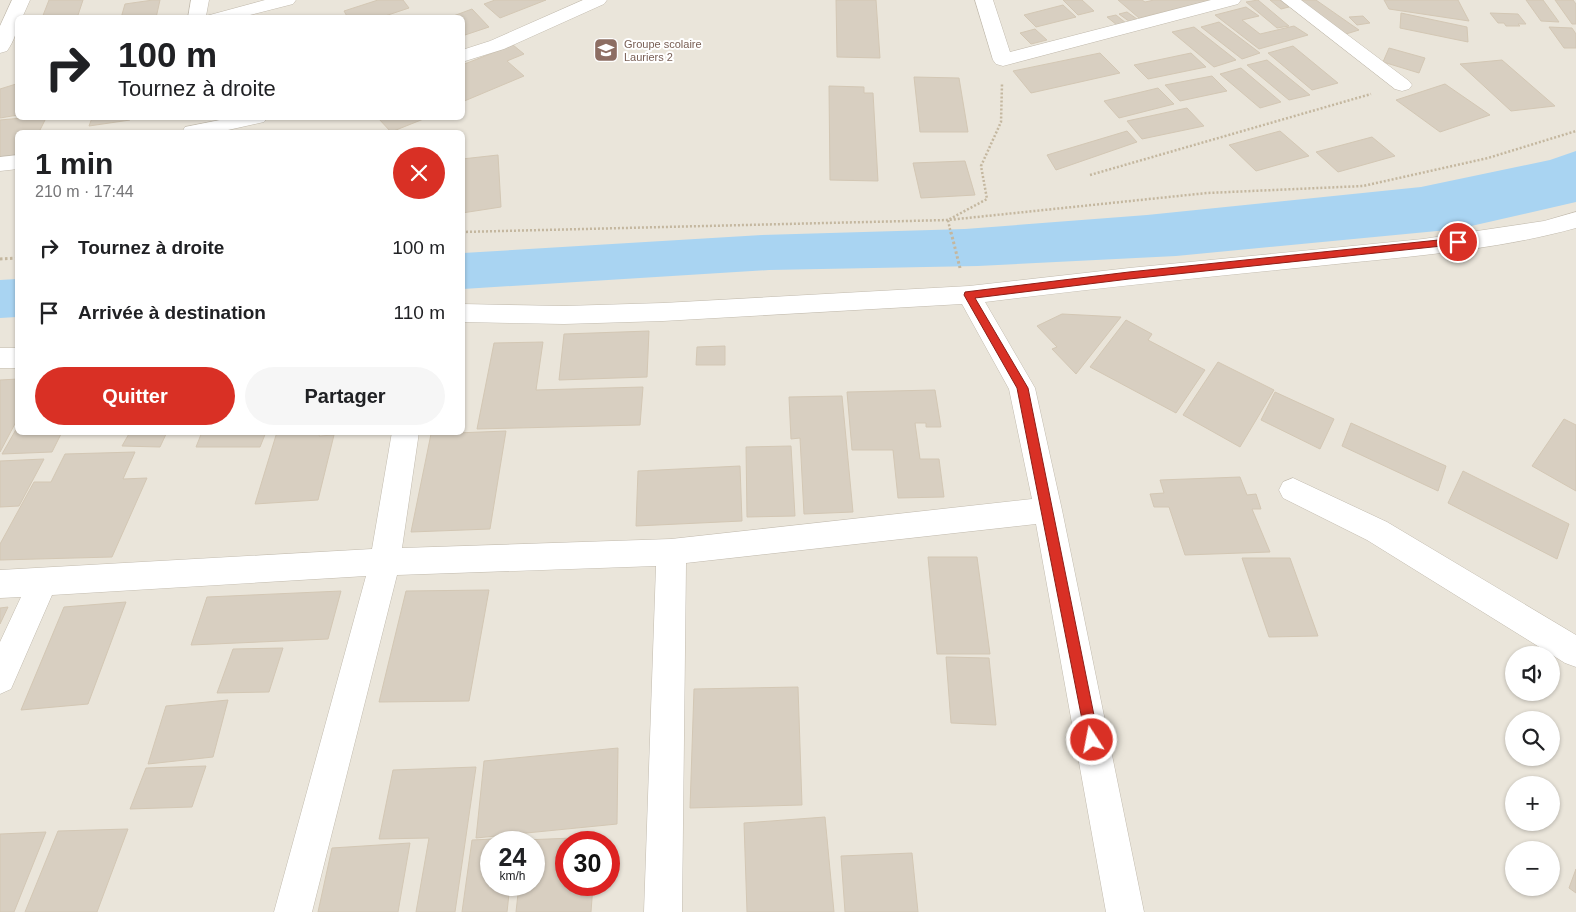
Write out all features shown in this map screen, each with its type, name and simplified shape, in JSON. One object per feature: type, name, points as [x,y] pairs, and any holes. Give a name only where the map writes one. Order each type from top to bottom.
[{"type":"street","points":[[0,47],[21,0]]},
{"type":"street","points":[[198,15],[200,0]]},
{"type":"street","points":[[226,15],[287,0]]},
{"type":"street","points":[[465,55],[497,45],[598,0]]},
{"type":"street","points":[[984,0],[1002,60],[1232,0]]},
{"type":"street","points":[[1290,0],[1402,85]]},
{"type":"street","points":[[201,130],[248,120]]},
{"type":"street","points":[[0,164],[15,162]]},
{"type":"street","points":[[465,313],[564,314],[663,312],[965,283],[1129,276],[1423,247],[1544,229],[1576,220]]},
{"type":"street","points":[[965,283],[1022,388],[1048,510],[1125,912]]},
{"type":"street","points":[[0,358],[15,358]]},
{"type":"street","points":[[293,912],[384,562],[405,435]]},
{"type":"street","points":[[1293,490],[1377,531],[1576,652]]},
{"type":"street","points":[[0,584],[384,562],[671,552],[1048,510]]},
{"type":"street","points":[[663,912],[671,552]]},
{"type":"street","points":[[0,678],[42,583]]},
{"type":"path","points":[[948,220],[987,199],[981,166],[1001,122],[1002,60]]},
{"type":"path","points":[[1090,176],[1402,85]]},
{"type":"path","points":[[465,232],[948,220],[1207,193],[1363,186],[1488,158],[1576,131]]},
{"type":"path","points":[[948,220],[965,283]]},
{"type":"path","points":[[0,259],[15,258]]},
{"type":"shaded area","points":[[0,0],[1576,0],[1576,912],[0,912]]},
{"type":"water","points":[[1576,151],[1576,202],[1458,229],[1176,256],[978,266],[769,270],[465,289],[465,253],[762,235],[965,229],[1147,215],[1421,187],[1550,160]]},
{"type":"water","points":[[15,279],[15,317],[0,318],[0,280]]},
{"type":"building","points":[[49,0],[83,0],[78,15],[43,15]]},
{"type":"building","points":[[160,0],[157,15],[122,15],[125,4]]},
{"type":"building","points":[[378,0],[403,0],[409,8],[388,15],[346,15],[344,11]]},
{"type":"building","points":[[495,0],[546,0],[500,18],[484,4]]},
{"type":"building","points":[[836,0],[876,0],[880,58],[837,57]]},
{"type":"building","points":[[1063,0],[1082,0],[1094,11],[1078,15]]},
{"type":"building","points":[[1118,0],[1142,0],[1145,2],[1154,0],[1211,0],[1139,18]]},
{"type":"building","points":[[1258,0],[1289,26],[1277,28],[1246,2]]},
{"type":"building","points":[[1270,0],[1280,0],[1289,7],[1281,9]]},
{"type":"building","points":[[1300,0],[1316,0],[1359,30],[1346,34]]},
{"type":"building","points":[[1384,0],[1458,0],[1469,21],[1389,9]]},
{"type":"building","points":[[1526,0],[1543,0],[1559,22],[1541,21]]},
{"type":"building","points":[[1555,0],[1573,0],[1576,4],[1576,24],[1572,24]]},
{"type":"building","points":[[1063,5],[1076,17],[1036,27],[1024,15]]},
{"type":"building","points":[[1246,7],[1259,16],[1242,20],[1260,34],[1294,26],[1308,35],[1259,49],[1215,15]]},
{"type":"building","points":[[472,9],[489,27],[465,35],[465,15],[456,15]]},
{"type":"building","points":[[1127,12],[1137,19],[1130,22],[1119,14]]},
{"type":"building","points":[[1401,13],[1467,27],[1468,42],[1400,28]]},
{"type":"building","points":[[1490,13],[1518,14],[1526,24],[1506,26],[1504,23],[1498,23]]},
{"type":"building","points":[[1116,15],[1126,23],[1117,25],[1107,17]]},
{"type":"building","points":[[1363,16],[1370,23],[1357,25],[1349,17]]},
{"type":"building","points":[[1219,22],[1260,53],[1242,59],[1201,27]]},
{"type":"building","points":[[1194,27],[1236,60],[1214,67],[1172,32]]},
{"type":"building","points":[[1549,27],[1572,28],[1576,34],[1576,48],[1564,48]]},
{"type":"building","points":[[1035,29],[1047,40],[1031,44],[1020,33]]},
{"type":"building","points":[[513,45],[524,54],[507,61],[524,76],[465,101],[465,64]]},
{"type":"building","points":[[1293,46],[1338,83],[1312,90],[1268,53]]},
{"type":"building","points":[[1389,48],[1425,58],[1419,73],[1383,62]]},
{"type":"building","points":[[1100,53],[1120,73],[1031,93],[1013,71]]},
{"type":"building","points":[[1191,53],[1206,67],[1148,79],[1134,65]]},
{"type":"building","points":[[1267,60],[1310,95],[1289,100],[1247,65]]},
{"type":"building","points":[[1502,60],[1555,106],[1511,111],[1460,64]]},
{"type":"building","points":[[1241,68],[1281,102],[1260,108],[1220,74]]},
{"type":"building","points":[[1212,76],[1227,91],[1180,101],[1165,85]]},
{"type":"building","points":[[914,77],[959,78],[968,132],[920,132]]},
{"type":"building","points":[[15,84],[15,116],[0,118],[0,89]]},
{"type":"building","points":[[1445,84],[1490,115],[1440,132],[1396,100]]},
{"type":"building","points":[[829,86],[864,87],[864,93],[873,93],[878,181],[830,180]]},
{"type":"building","points":[[1158,88],[1174,104],[1119,118],[1104,101]]},
{"type":"building","points":[[1187,108],[1204,126],[1142,139],[1127,121]]},
{"type":"building","points":[[0,120],[45,120],[40,130],[15,130],[15,156],[0,158]]},
{"type":"building","points":[[91,120],[130,120],[89,126]]},
{"type":"building","points":[[380,120],[421,120],[396,130],[389,130]]},
{"type":"building","points":[[1127,131],[1137,142],[1056,170],[1047,155]]},
{"type":"building","points":[[1280,131],[1309,156],[1256,171],[1229,145]]},
{"type":"building","points":[[1372,137],[1395,156],[1338,172],[1316,152]]},
{"type":"building","points":[[498,155],[501,207],[465,213],[465,159]]},
{"type":"building","points":[[965,161],[975,195],[921,198],[913,163]]},
{"type":"building","points":[[1062,314],[1121,317],[1076,374],[1052,349],[1057,347],[1037,326]]},
{"type":"building","points":[[1126,320],[1152,334],[1148,340],[1205,370],[1176,413],[1090,367]]},
{"type":"building","points":[[649,331],[647,377],[559,380],[564,334]]},
{"type":"building","points":[[543,342],[536,390],[643,387],[640,425],[477,429],[494,343]]},
{"type":"building","points":[[725,346],[725,365],[696,365],[697,347]]},
{"type":"building","points":[[1218,362],[1274,390],[1240,447],[1183,415]]},
{"type":"building","points":[[15,379],[15,424],[0,452],[0,380]]},
{"type":"building","points":[[935,390],[941,427],[926,427],[926,423],[915,423],[920,459],[939,459],[944,497],[898,498],[893,450],[852,450],[847,392]]},
{"type":"building","points":[[1275,392],[1334,419],[1320,449],[1261,420]]},
{"type":"building","points":[[842,396],[853,512],[804,514],[800,438],[791,439],[789,397]]},
{"type":"building","points":[[1564,419],[1576,425],[1576,491],[1532,466]]},
{"type":"building","points":[[1351,423],[1446,466],[1438,491],[1342,446]]},
{"type":"building","points":[[15,431],[15,435],[60,435],[52,452],[2,454]]},
{"type":"building","points":[[506,431],[490,529],[411,532],[431,435],[465,435],[465,433]]},
{"type":"building","points":[[128,435],[166,435],[160,447],[122,446]]},
{"type":"building","points":[[201,435],[265,435],[260,447],[196,447]]},
{"type":"building","points":[[276,435],[334,435],[318,500],[255,504]]},
{"type":"building","points":[[791,446],[795,516],[747,517],[746,447]]},
{"type":"building","points":[[135,452],[123,479],[147,478],[112,557],[0,560],[0,544],[34,482],[51,482],[65,454]]},
{"type":"building","points":[[44,459],[19,506],[0,507],[0,461]]},
{"type":"building","points":[[740,466],[742,521],[636,526],[638,471]]},
{"type":"building","points":[[1463,471],[1569,524],[1557,559],[1448,503]]},
{"type":"building","points":[[1240,477],[1247,495],[1256,494],[1261,509],[1252,509],[1270,552],[1185,555],[1169,507],[1154,507],[1150,494],[1164,493],[1160,480]]},
{"type":"building","points":[[928,557],[977,557],[990,654],[937,654]]},
{"type":"building","points":[[1242,558],[1290,558],[1318,636],[1269,637]]},
{"type":"building","points":[[489,590],[469,701],[379,702],[406,591]]},
{"type":"building","points":[[341,591],[328,639],[191,645],[207,597]]},
{"type":"building","points":[[126,602],[88,704],[21,710],[64,607]]},
{"type":"building","points":[[8,607],[0,624],[0,608]]},
{"type":"building","points":[[283,648],[269,692],[217,693],[233,649]]},
{"type":"building","points":[[946,657],[989,658],[996,725],[951,723]]},
{"type":"building","points":[[798,687],[802,805],[690,808],[694,689]]},
{"type":"building","points":[[228,700],[213,757],[148,764],[166,706]]},
{"type":"building","points":[[618,748],[617,824],[545,831],[480,831],[480,838],[476,838],[484,761]]},
{"type":"building","points":[[206,766],[192,807],[130,809],[146,768]]},
{"type":"building","points":[[476,767],[455,912],[416,912],[429,838],[379,839],[393,770]]},
{"type":"building","points":[[825,817],[834,912],[747,912],[744,823]]},
{"type":"building","points":[[128,829],[97,912],[25,912],[58,831]]},
{"type":"building","points":[[46,832],[14,912],[0,912],[0,834]]},
{"type":"building","points":[[545,839],[555,839],[555,896],[592,896],[591,912],[516,912],[518,896],[545,896]]},
{"type":"building","points":[[472,840],[480,840],[480,896],[509,896],[507,912],[462,912]]},
{"type":"building","points":[[410,843],[398,912],[318,912],[332,848]]},
{"type":"building","points":[[912,853],[918,912],[845,912],[841,856]]},
{"type":"building","points":[[1576,869],[1576,893],[1569,888]]},
{"type":"place","name":"Groupe scolaire Lauriers 2","points":[[606,50]]},
{"type":"route","points":[[1092,740],[1048,510],[1022,388],[969,295],[1129,276],[1458,242]]}]
